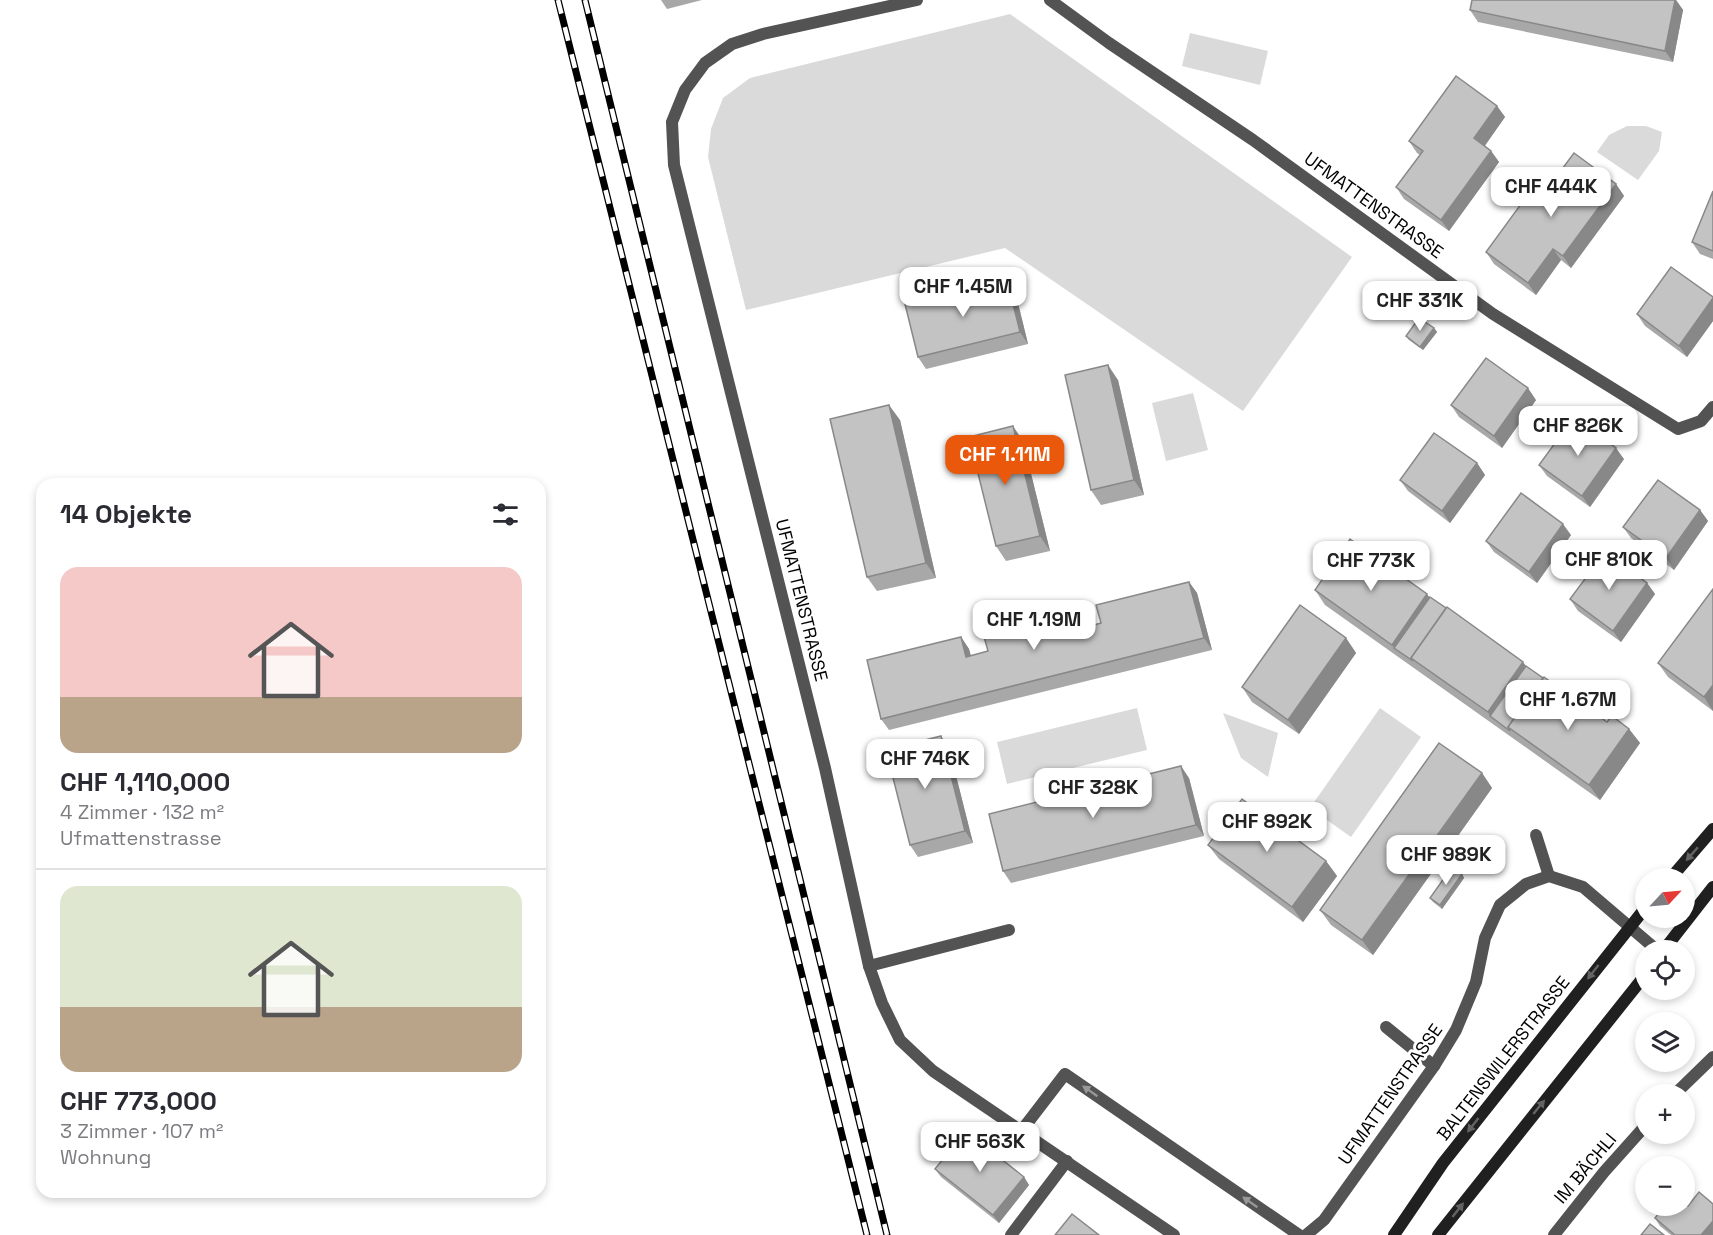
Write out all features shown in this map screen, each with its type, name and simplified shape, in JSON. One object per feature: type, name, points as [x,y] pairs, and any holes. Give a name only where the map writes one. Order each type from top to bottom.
[{"type":"main road","points":[[1680,868],[1713,830]]},
{"type":"main road","points":[[1672,940],[1713,887]]},
{"type":"main road","name":"BALTENSWILERSTRASSE","points":[[1394,1235],[1443,1163],[1635,920]]},
{"type":"main road","points":[[1438,1235],[1635,988]]},
{"type":"street","name":"UFMATTENSTRASSE","points":[[917,0],[763,34],[732,44],[705,63],[685,90],[672,122],[674,165],[822,757],[869,966],[882,1003],[900,1040],[933,1071],[1172,1234]]},
{"type":"street","name":"UFMATTENSTRASSE","points":[[1050,0],[1253,140],[1493,314],[1678,429],[1701,421],[1713,407]]},
{"type":"street","points":[[1536,835],[1549,876],[1583,887],[1646,940]]},
{"type":"street","name":"UFMATTENSTRASSE","points":[[1306,1235],[1324,1220],[1434,1066],[1456,1030],[1476,982],[1485,938],[1500,905],[1526,884],[1549,876]]},
{"type":"street","points":[[869,966],[1009,930]]},
{"type":"street","points":[[1386,1027],[1434,1066]]},
{"type":"street","points":[[1685,1084],[1713,1057]]},
{"type":"street","points":[[1022,1130],[1065,1074],[1299,1235]]},
{"type":"street","name":"IM BÄCHLI","points":[[1554,1235],[1635,1137]]},
{"type":"street","points":[[1011,1235],[1067,1161]]},
{"type":"shaded area","points":[[1010,14],[1352,257],[1243,411],[1005,248],[746,310],[708,157],[711,129],[723,98],[750,78]]},
{"type":"shaded area","points":[[1190,33],[1268,51],[1260,85],[1182,66]]},
{"type":"shaded area","points":[[1627,126],[1646,126],[1662,132],[1659,151],[1638,180],[1597,152],[1609,135]]},
{"type":"shaded area","points":[[1193,393],[1208,450],[1166,461],[1152,403]]},
{"type":"shaded area","points":[[1137,708],[1147,750],[1007,784],[997,742]]},
{"type":"shaded area","points":[[1380,708],[1421,737],[1351,837],[1310,808]]},
{"type":"shaded area","points":[[1223,713],[1278,733],[1268,777],[1241,758]]},
{"type":"building","points":[[1472,0],[1675,0],[1665,51],[1470,10]]},
{"type":"building","points":[[1456,76],[1497,106],[1474,138],[1491,151],[1441,220],[1396,187],[1423,151],[1409,141]]},
{"type":"building","points":[[1574,153],[1616,184],[1563,256],[1553,249],[1528,283],[1486,252],[1535,185],[1545,192]]},
{"type":"building","points":[[1713,191],[1713,251],[1692,242]]},
{"type":"building","points":[[1671,267],[1713,297],[1679,346],[1637,314]]},
{"type":"building","points":[[1007,279],[1020,332],[918,357],[905,304]]},
{"type":"building","points":[[1419,318],[1434,328],[1420,347],[1406,336]]},
{"type":"building","points":[[1486,358],[1528,388],[1494,436],[1451,405]]},
{"type":"building","points":[[1108,365],[1134,480],[1091,490],[1065,375]]},
{"type":"building","points":[[889,405],[926,563],[867,577],[830,419]]},
{"type":"building","points":[[1574,417],[1616,448],[1582,496],[1539,465]]},
{"type":"building","points":[[1013,426],[1040,536],[996,546],[969,437]]},
{"type":"building","points":[[1434,433],[1477,463],[1442,511],[1400,480]]},
{"type":"building","points":[[1658,480],[1700,510],[1666,558],[1623,527]]},
{"type":"building","points":[[1521,493],[1563,524],[1529,572],[1486,541]]},
{"type":"building","points":[[1350,539],[1427,594],[1392,645],[1315,590]]},
{"type":"building","points":[[1605,552],[1647,583],[1613,631],[1570,599]]},
{"type":"building","points":[[1189,582],[1204,638],[881,719],[867,660],[961,637],[966,657],[988,651],[983,633],[1075,610],[1080,629],[1101,623],[1096,605]]},
{"type":"building","points":[[1713,589],[1713,685],[1704,697],[1658,663]]},
{"type":"building","points":[[1430,597],[1446,608],[1411,658],[1413,661],[1394,648]]},
{"type":"building","points":[[1300,605],[1346,638],[1288,720],[1242,687]]},
{"type":"building","points":[[1447,607],[1523,662],[1488,712],[1411,658]]},
{"type":"building","points":[[1526,666],[1543,678],[1508,727],[1510,731],[1490,716]]},
{"type":"building","points":[[1544,677],[1607,722],[1612,716],[1629,729],[1589,785],[1508,727]]},
{"type":"building","points":[[941,736],[965,831],[910,845],[886,750]]},
{"type":"building","points":[[1439,743],[1482,773],[1362,940],[1320,910]]},
{"type":"building","points":[[1181,766],[1196,825],[1003,871],[989,814]]},
{"type":"building","points":[[1242,799],[1326,861],[1292,907],[1208,845]]},
{"type":"building","points":[[1452,867],[1462,874],[1440,905],[1430,898]]},
{"type":"building","points":[[966,1131],[1024,1177],[993,1215],[935,1169]]},
{"type":"building","points":[[1699,1192],[1713,1204],[1713,1221],[1701,1235],[1675,1235],[1655,1218],[1657,1216],[1695,1216],[1695,1197]]},
{"type":"building","points":[[1072,1214],[1099,1235],[1055,1235]]},
{"type":"building","points":[[1650,1224],[1664,1235],[1641,1235]]},
{"type":"railway","points":[[558,0],[867,1235]]},
{"type":"railway","points":[[585,0],[887,1235]]}]
